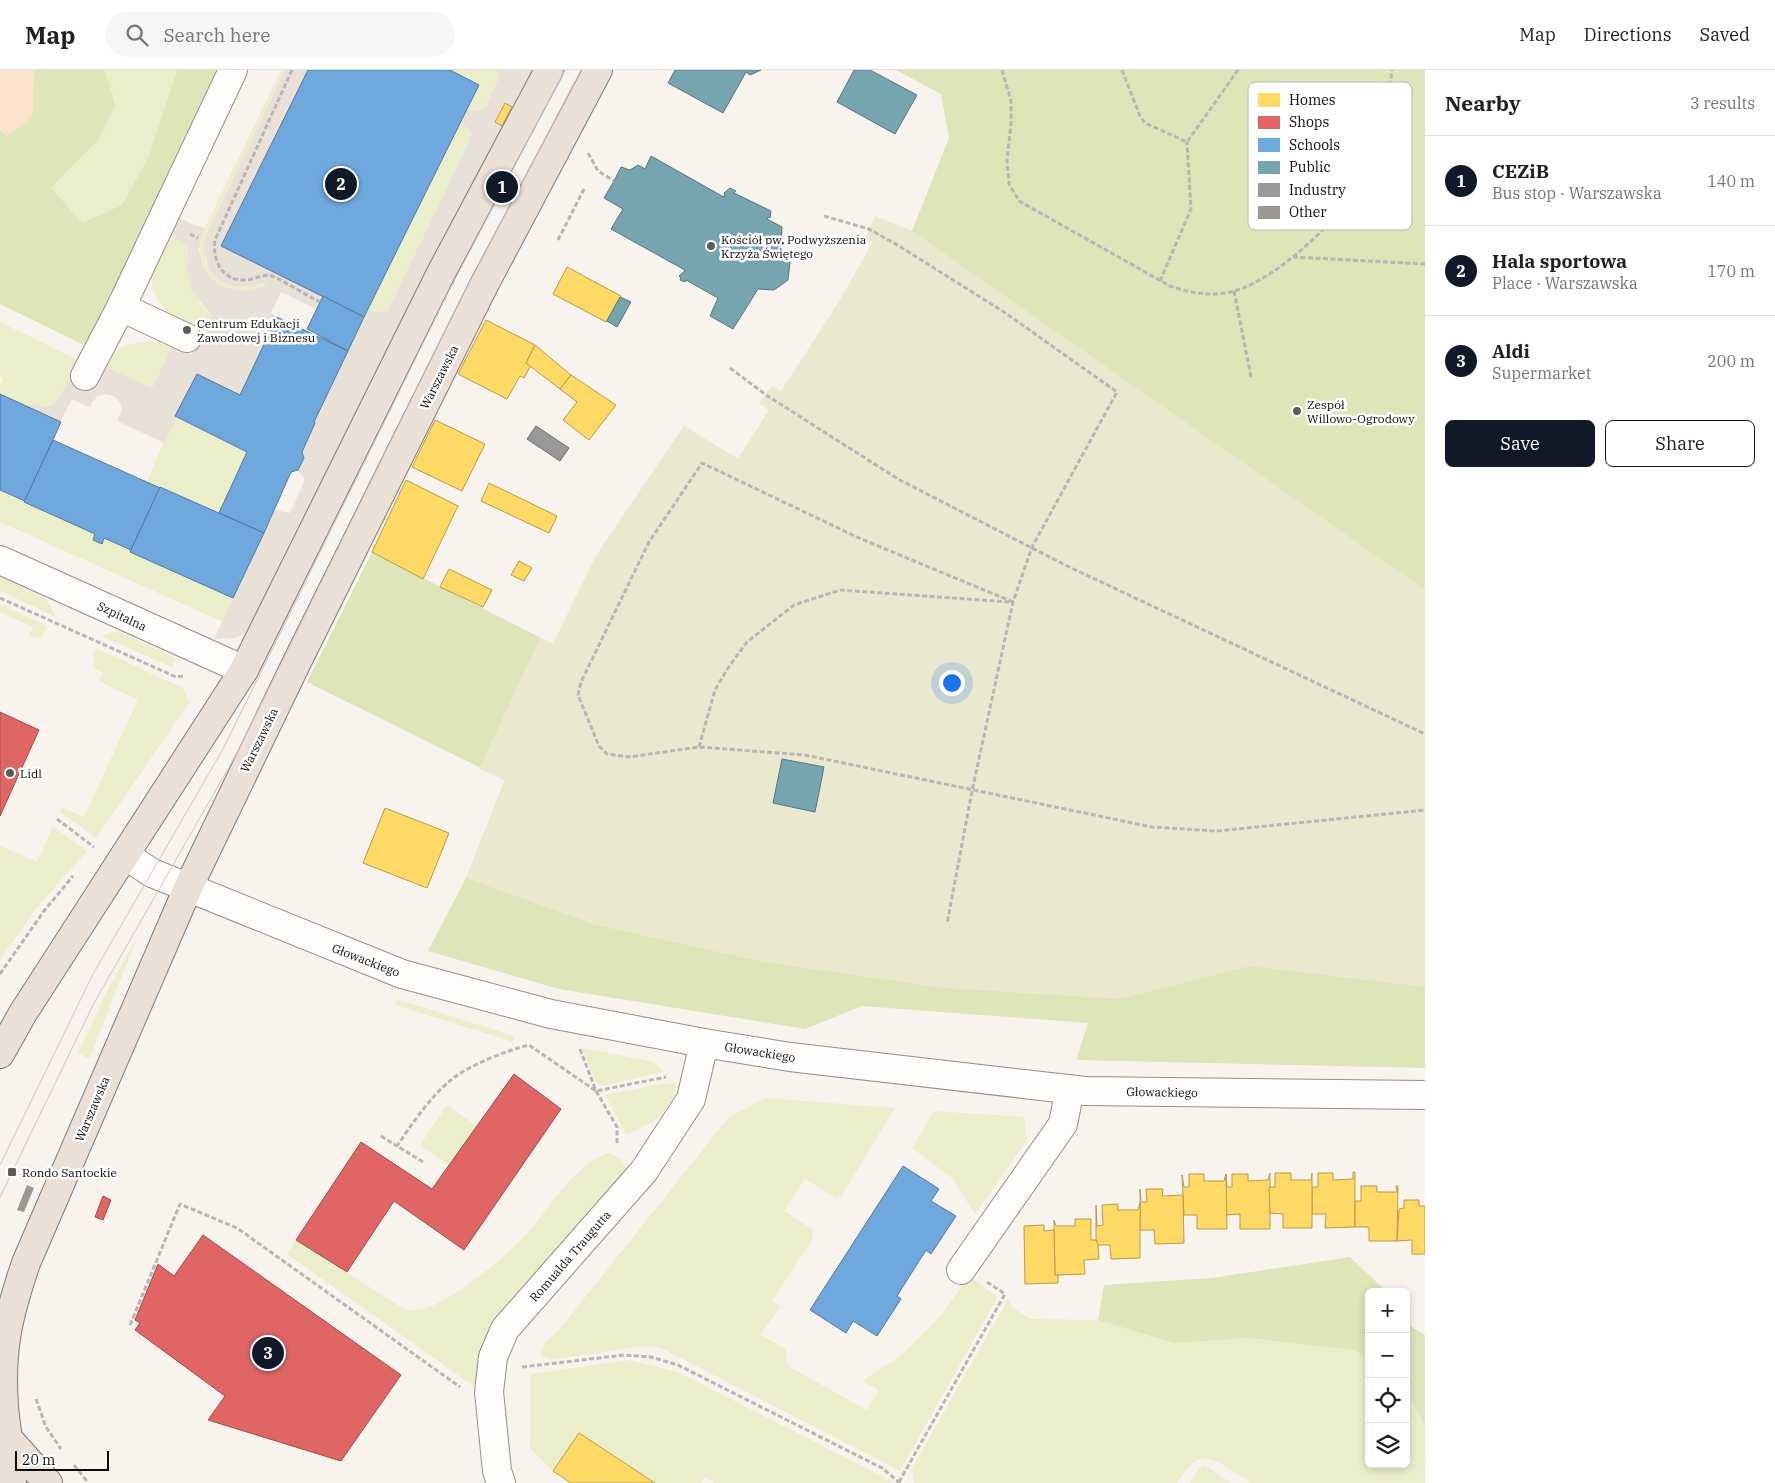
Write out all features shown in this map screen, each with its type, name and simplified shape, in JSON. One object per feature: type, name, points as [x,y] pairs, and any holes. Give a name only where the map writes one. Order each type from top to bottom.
[{"type":"main road","points":[[0,1054],[23,1013],[244,670],[441,273],[549,70]]},
{"type":"main road","name":"Warszawska","points":[[4,1434],[2,1366],[10,1310],[26,1263],[88,1117],[188,888],[296,664],[479,296],[598,70]]},
{"type":"main road","points":[[4,1434],[12,1483]]},
{"type":"main road","points":[[4,1434],[48,1483]]},
{"type":"street","points":[[85,376],[121,307],[233,70]]},
{"type":"street","points":[[121,307],[187,338]]},
{"type":"street","name":"Szpitalna","points":[[0,560],[244,670]]},
{"type":"street","name":"Głowackiego","points":[[125,855],[152,872],[188,888],[402,974],[550,1014],[704,1043],[790,1057],[1070,1089],[1425,1096]]},
{"type":"street","name":"Romualda Traugutta","points":[[502,1483],[497,1471],[489,1392],[493,1358],[505,1329],[644,1171],[691,1099],[704,1043]]},
{"type":"street","points":[[961,1270],[1063,1124],[1070,1089]]},
{"type":"path","points":[[292,70],[215,240],[213,252],[216,263],[224,273],[234,278],[246,280],[270,275],[320,302]]},
{"type":"path","points":[[1002,70],[1011,101],[1012,124],[1007,160],[1009,184],[1019,201],[1160,280],[1192,294],[1234,291],[1263,277],[1316,238],[1324,230]]},
{"type":"path","points":[[1122,70],[1144,123],[1187,142]]},
{"type":"path","points":[[1160,280],[1190,209],[1187,142],[1238,70]]},
{"type":"path","points":[[586,152],[593,159],[598,171],[614,181]]},
{"type":"path","points":[[558,240],[584,189]]},
{"type":"path","points":[[824,216],[868,229],[899,246],[1004,312],[1117,392],[1032,547],[1013,602],[972,791],[947,924]]},
{"type":"path","points":[[1292,256],[1425,264]]},
{"type":"path","points":[[1234,291],[1251,377]]},
{"type":"path","points":[[730,368],[766,395],[898,479],[1065,565],[1425,734]]},
{"type":"path","points":[[1013,602],[859,538],[702,463],[649,542],[586,668],[578,696],[593,737],[607,754],[628,757],[699,747],[805,755],[1152,827],[1216,831],[1425,810]]},
{"type":"path","points":[[699,747],[715,690],[728,668],[747,642],[794,604],[840,590],[1013,602]]},
{"type":"path","points":[[0,598],[176,677],[186,676]]},
{"type":"path","points":[[57,819],[94,847]]},
{"type":"path","points":[[397,1146],[412,1124],[451,1079],[508,1050],[529,1046],[596,1091],[674,1075],[696,1078]]},
{"type":"path","points":[[579,1048],[596,1091],[617,1127],[617,1144]]},
{"type":"path","points":[[381,1136],[423,1162]]},
{"type":"path","points":[[130,1325],[180,1204],[237,1228],[458,1386]]},
{"type":"path","points":[[492,1370],[624,1355],[651,1357],[678,1365],[882,1468],[899,1483],[1005,1294]]},
{"type":"path","points":[[34,1394],[46,1428],[63,1451]]},
{"type":"path","points":[[68,1458],[86,1482]]},
{"type":"green space","points":[[34,70],[105,70],[115,105],[99,139],[51,188],[82,223],[122,205],[149,156],[177,70],[218,70],[86,346],[0,304],[0,129],[7,136],[32,117]]},
{"type":"green space","points":[[105,70],[177,70],[149,156],[122,205],[82,223],[51,189],[99,139],[115,105]]},
{"type":"green space","points":[[281,70],[285,70],[205,238],[204,251],[206,262],[249,287],[262,283],[269,286],[248,291],[230,289],[220,286],[207,274],[201,257],[201,236]]},
{"type":"green space","points":[[450,70],[495,70],[499,72],[494,93],[488,104],[481,111],[467,110],[479,85]]},
{"type":"green space","points":[[896,70],[1425,70],[1425,1068],[1076,1060],[1088,1023],[862,1006],[805,1029],[559,989],[428,951],[466,878],[505,780],[307,682],[372,552],[553,644],[596,556],[684,426],[738,459],[839,302],[873,242],[875,216],[912,231],[949,138],[941,94]]},
{"type":"green space","points":[[461,122],[471,134],[468,144],[388,310],[377,312],[368,309]]},
{"type":"green space","points":[[167,234],[188,245],[187,270],[200,304],[212,316],[204,331],[184,321],[165,308],[153,291],[151,280],[153,267]]},
{"type":"green space","points":[[0,322],[78,360],[61,395],[50,404],[43,407],[34,403],[22,408],[0,398],[0,386],[3,380],[0,375]]},
{"type":"green space","points":[[147,341],[172,346],[152,388],[102,365],[123,346]]},
{"type":"green space","points":[[175,416],[247,452],[219,513],[147,482]]},
{"type":"green space","points":[[0,490],[95,534],[93,540],[102,544],[104,538],[233,598],[223,622],[0,522]]},
{"type":"green space","points":[[0,577],[46,598],[56,617],[0,591]]},
{"type":"green space","points":[[0,604],[42,623],[46,627],[43,635],[37,638],[29,636],[33,627],[0,612]]},
{"type":"green space","points":[[117,631],[176,658],[172,667],[101,636]]},
{"type":"green space","points":[[96,648],[183,688],[189,703],[96,838],[60,812],[62,807],[84,817],[138,700],[99,681],[103,672],[95,669],[93,653]]},
{"type":"green space","points":[[53,827],[87,851],[38,906],[0,960],[0,846],[37,862]]},
{"type":"green space","points":[[137,938],[89,1059],[78,1053],[107,991]]},
{"type":"green space","points":[[397,999],[514,1036],[513,1042],[395,1005]]},
{"type":"green space","points":[[582,1048],[654,1062],[663,1072],[602,1086],[596,1083]]},
{"type":"green space","points":[[676,1083],[674,1093],[665,1110],[652,1122],[626,1134],[605,1095],[660,1084]]},
{"type":"green space","points":[[765,1098],[895,1108],[841,1197],[838,1195],[836,1198],[805,1179],[784,1211],[812,1229],[813,1238],[772,1301],[781,1306],[760,1335],[785,1348],[788,1366],[867,1410],[879,1390],[862,1381],[902,1355],[939,1318],[969,1276],[998,1297],[900,1471],[661,1348],[644,1346],[551,1360],[540,1355],[545,1343],[559,1330],[728,1118]]},
{"type":"green space","points":[[447,1105],[477,1126],[449,1166],[420,1145]]},
{"type":"green space","points":[[934,1111],[1024,1117],[1027,1140],[975,1214],[952,1178],[912,1148]]},
{"type":"green space","points":[[608,1153],[620,1159],[628,1171],[476,1388],[287,1254],[296,1240],[404,1309],[417,1310],[430,1307],[471,1283],[497,1262],[528,1232],[569,1181],[594,1160]]},
{"type":"green space","points":[[1350,1257],[1383,1288],[1365,1288],[1365,1357],[1354,1350],[1249,1338],[1174,1343],[1098,1320],[1104,1285],[1212,1278]]},
{"type":"green space","points":[[1008,1299],[1012,1307],[1031,1319],[1098,1320],[1174,1343],[1249,1338],[1354,1350],[1365,1357],[1365,1468],[1410,1468],[1410,1398],[1425,1426],[1425,1483],[1251,1483],[1219,1462],[1207,1458],[1197,1460],[1189,1466],[1177,1483],[914,1483],[912,1468]]},
{"type":"green space","points":[[1410,1326],[1425,1335],[1425,1426],[1410,1398]]},
{"type":"green space","points":[[628,1360],[678,1372],[895,1483],[714,1483],[705,1477],[701,1483],[655,1483],[579,1433],[553,1471],[530,1448],[531,1374]]},
{"type":"green space","points":[[1205,1465],[1231,1483],[1190,1483],[1200,1467]]},
{"type":"sand","points":[[0,70],[34,70],[32,117],[7,136],[0,129]]},
{"type":"shaded area","points":[[285,70],[308,70],[221,246],[323,296],[316,309],[281,292],[271,313],[277,317],[240,395],[197,374],[164,443],[117,421],[122,410],[120,402],[114,396],[106,394],[98,396],[92,402],[91,408],[72,399],[59,425],[22,408],[34,403],[43,407],[51,405],[62,394],[72,373],[102,365],[152,388],[172,346],[191,355],[212,316],[192,291],[187,270],[188,245],[167,234],[175,216],[205,228],[201,236],[199,250],[203,267],[211,279],[223,287],[243,291],[268,286],[262,283],[250,287],[233,286],[221,282],[210,271],[204,251],[205,238]]},
{"type":"shaded area","points":[[495,70],[536,70],[258,621],[247,632],[235,638],[214,639],[275,510],[290,513],[305,480],[298,470],[304,458],[302,452],[314,422],[368,309],[377,312],[388,310],[468,144],[471,133],[461,122],[467,110],[481,111],[486,107],[499,78],[499,72]]},
{"type":"shaded area","points":[[875,216],[912,231],[1425,590],[1425,987],[1250,966],[1121,999],[944,988],[764,962],[596,925],[466,878],[505,780],[479,769],[540,638],[553,644],[596,556],[684,426],[738,459],[769,410],[759,403],[772,386],[781,391],[839,302],[873,242],[865,238]]},
{"type":"building: Homes","points":[[505,103],[512,107],[502,126],[495,122]]},
{"type":"building: Homes","points":[[567,267],[621,296],[606,322],[553,294]]},
{"type":"building: Homes","points":[[486,320],[535,345],[526,363],[531,365],[524,378],[520,376],[507,399],[458,374]]},
{"type":"building: Homes","points":[[535,345],[571,375],[560,389],[526,363]]},
{"type":"building: Homes","points":[[571,375],[616,405],[589,440],[563,420],[577,402],[560,389]]},
{"type":"building: Homes","points":[[435,420],[485,444],[462,491],[412,467]]},
{"type":"building: Homes","points":[[406,480],[458,506],[423,579],[372,552]]},
{"type":"building: Homes","points":[[489,483],[557,516],[549,533],[481,501]]},
{"type":"building: Homes","points":[[519,561],[532,568],[524,581],[511,575]]},
{"type":"building: Homes","points":[[449,569],[492,590],[483,607],[440,587]]},
{"type":"building: Homes","points":[[385,808],[449,833],[427,888],[363,863]]},
{"type":"building: Homes","points":[[1353,1172],[1355,1172],[1355,1227],[1325,1228],[1326,1214],[1312,1214],[1312,1187],[1318,1187],[1318,1173],[1333,1173],[1333,1180],[1353,1179]]},
{"type":"building: Homes","points":[[1270,1173],[1270,1229],[1240,1229],[1240,1214],[1225,1215],[1226,1174],[1227,1187],[1232,1187],[1232,1174],[1248,1174],[1248,1181],[1268,1180]]},
{"type":"building: Homes","points":[[1275,1173],[1291,1173],[1291,1180],[1311,1180],[1312,1173],[1312,1228],[1283,1228],[1283,1214],[1270,1213],[1269,1187],[1275,1187]]},
{"type":"building: Homes","points":[[1189,1174],[1204,1174],[1204,1181],[1224,1181],[1226,1174],[1227,1229],[1197,1229],[1197,1215],[1184,1215],[1182,1175],[1184,1187],[1189,1187]]},
{"type":"building: Homes","points":[[1361,1186],[1377,1186],[1377,1192],[1397,1192],[1396,1186],[1398,1186],[1397,1241],[1369,1241],[1369,1227],[1355,1227],[1355,1201],[1361,1201]]},
{"type":"building: Homes","points":[[1140,1189],[1141,1202],[1147,1202],[1146,1189],[1163,1189],[1162,1196],[1183,1195],[1184,1243],[1155,1244],[1154,1230],[1140,1230]]},
{"type":"building: Homes","points":[[1404,1200],[1419,1200],[1419,1206],[1425,1206],[1425,1254],[1412,1254],[1412,1240],[1397,1241],[1399,1209],[1404,1208]]},
{"type":"building: Homes","points":[[1140,1203],[1140,1258],[1111,1259],[1110,1245],[1098,1245],[1096,1240],[1096,1205],[1097,1226],[1103,1225],[1102,1205],[1118,1204],[1118,1210],[1138,1210]]},
{"type":"building: Homes","points":[[1075,1219],[1091,1219],[1091,1240],[1096,1240],[1099,1259],[1084,1260],[1085,1274],[1055,1275],[1054,1220],[1056,1226],[1075,1226]]},
{"type":"building: Homes","points":[[1044,1225],[1044,1231],[1054,1230],[1055,1275],[1058,1275],[1058,1283],[1025,1284],[1024,1226]]},
{"type":"building: Homes","points":[[579,1433],[655,1483],[571,1483],[553,1471]]},
{"type":"building: Shops","name":"Lidl","points":[[0,712],[39,730],[0,816]]},
{"type":"building: Shops","points":[[514,1074],[561,1109],[464,1250],[394,1201],[347,1272],[296,1240],[361,1142],[432,1189]]},
{"type":"building: Shops","points":[[103,1196],[111,1200],[103,1220],[95,1217]]},
{"type":"building: Shops","points":[[203,1235],[401,1375],[341,1461],[208,1420],[225,1396],[135,1330],[140,1323],[135,1320],[158,1264],[174,1276]]},
{"type":"building: Schools","points":[[308,70],[450,70],[479,85],[364,317],[221,246]]},
{"type":"building: Schools","points":[[323,296],[364,317],[348,351],[307,329]]},
{"type":"building: Schools","points":[[277,317],[348,351],[314,422],[302,452],[304,458],[298,470],[291,472],[264,533],[219,513],[247,452],[175,416],[197,374],[240,395]]},
{"type":"building: Schools","points":[[0,394],[61,422],[25,501],[0,490]]},
{"type":"building: Schools","points":[[53,440],[160,488],[131,550],[104,538],[102,544],[93,540],[95,534],[24,502]]},
{"type":"building: Schools","points":[[160,487],[264,533],[233,598],[130,552]]},
{"type":"building: Schools","points":[[903,1166],[939,1189],[931,1201],[956,1216],[931,1254],[926,1250],[897,1296],[901,1299],[877,1336],[853,1321],[846,1333],[810,1310]]},
{"type":"building: Public","points":[[675,70],[761,70],[750,75],[746,72],[723,113],[668,83]]},
{"type":"building: Public","points":[[854,70],[870,70],[917,95],[895,134],[837,102]]},
{"type":"building: Public","name":"Kościół pw. Podwyższenia Krzyża Świętego","points":[[651,156],[722,196],[725,197],[724,193],[730,188],[736,191],[734,193],[771,211],[770,218],[768,217],[767,219],[782,227],[781,240],[784,242],[780,249],[790,262],[788,280],[774,290],[758,289],[733,329],[710,316],[718,298],[686,280],[685,282],[680,280],[679,276],[685,271],[683,269],[611,229],[623,209],[604,198],[621,167],[630,170],[638,165],[645,169]]},
{"type":"building: Public","points":[[620,297],[631,302],[617,327],[607,321]]},
{"type":"building: Public","points":[[782,759],[824,767],[815,812],[773,803]]},
{"type":"building: Industry","points":[[536,426],[569,448],[560,461],[527,439]]},
{"type":"building: Other","points":[[27,1185],[34,1188],[24,1212],[17,1210]]},
{"type":"tram line","points":[[0,1165],[93,974],[223,749],[449,291],[565,70]]},
{"type":"tram line","points":[[0,1197],[94,1003],[237,753],[464,293],[581,70]]},
{"type":"place","name":"Hala sportowa","points":[[341,184]]},
{"type":"place","name":"CEZiB","points":[[502,187]]},
{"type":"place","name":"Kościół pw. Podwyższenia Krzyża Świętego","points":[[711,246]]},
{"type":"place","name":"Centrum Edukacji Zawodowej i Biznesu","points":[[187,330]]},
{"type":"place","name":"Zespół Willowo-Ogrodowy","points":[[1297,411]]},
{"type":"place","name":"Lidl","points":[[10,773]]},
{"type":"place","name":"Rondo Santockie","points":[[12,1172]]},
{"type":"place","name":"Aldi","points":[[268,1353]]}]
